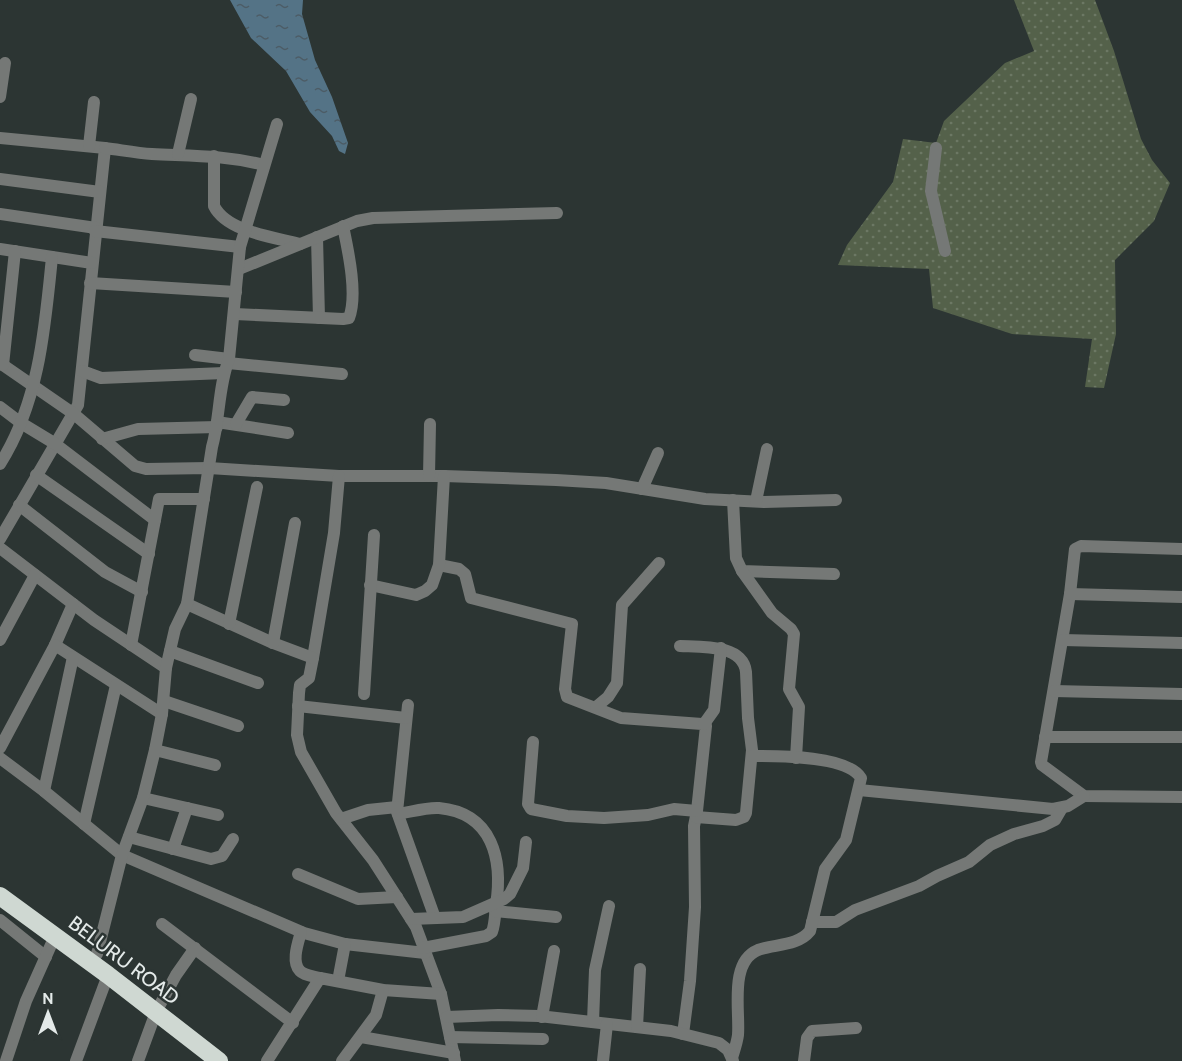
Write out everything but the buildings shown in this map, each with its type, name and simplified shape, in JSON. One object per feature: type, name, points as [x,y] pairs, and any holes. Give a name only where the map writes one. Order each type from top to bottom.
[{"type":"highway","name":"BELURU ROAD","points":[[0,896],[91,962],[219,1061]]},
{"type":"street","points":[[0,97],[5,63]]},
{"type":"street","points":[[178,154],[191,99]]},
{"type":"street","points":[[89,146],[94,102]]},
{"type":"street","points":[[91,962],[97,954],[122,855],[143,798],[155,750],[163,708],[166,668],[175,629],[187,604],[227,365],[240,247],[277,124]]},
{"type":"street","points":[[0,138],[151,154],[214,156],[264,165]]},
{"type":"street","points":[[0,539],[78,405],[105,148]]},
{"type":"street","points":[[936,148],[931,191],[945,251]]},
{"type":"street","points":[[214,156],[214,206],[217,212],[230,224],[300,244]]},
{"type":"street","points":[[1,182],[100,192]]},
{"type":"street","points":[[239,269],[343,226],[373,218],[557,213]]},
{"type":"street","points":[[0,214],[96,230],[240,247]]},
{"type":"street","points":[[234,314],[349,318],[351,314],[351,266],[343,226]]},
{"type":"street","points":[[317,237],[319,318]]},
{"type":"street","points":[[92,263],[5,252],[1,364],[74,414],[140,468],[209,468],[339,476],[444,476],[606,483],[705,499],[836,500]]},
{"type":"street","points":[[2,458],[21,423],[34,387],[48,306],[52,257]]},
{"type":"street","points":[[90,284],[236,291]]},
{"type":"street","points":[[195,355],[227,365]]},
{"type":"street","points":[[82,371],[100,378],[227,365],[342,374]]},
{"type":"street","points":[[236,424],[252,397],[284,400]]},
{"type":"street","points":[[0,407],[54,443],[155,520]]},
{"type":"street","points":[[102,439],[138,429],[236,424],[288,433]]},
{"type":"street","points":[[429,476],[430,424]]},
{"type":"street","points":[[756,501],[767,449]]},
{"type":"street","points":[[642,489],[658,453]]},
{"type":"street","points":[[36,475],[149,554]]},
{"type":"street","points":[[339,476],[334,533],[313,658],[309,678],[300,685],[297,735],[301,752],[341,819],[373,860],[416,927],[441,994],[454,1057],[361,1037]]},
{"type":"street","points":[[370,585],[416,595],[432,585],[439,564],[444,476]]},
{"type":"street","points":[[230,624],[256,487]]},
{"type":"street","points":[[132,645],[159,499],[204,499]]},
{"type":"street","points":[[734,500],[736,558],[742,571],[772,613],[794,634],[789,689],[799,707],[796,758]]},
{"type":"street","points":[[19,505],[105,572],[142,592]]},
{"type":"street","points":[[273,644],[295,524]]},
{"type":"street","points":[[364,694],[374,535]]},
{"type":"street","points":[[1084,796],[1041,764],[1063,640],[1074,552],[1078,547],[1182,549]]},
{"type":"street","points":[[0,548],[73,604],[166,668]]},
{"type":"street","points":[[596,707],[608,697],[617,683],[622,605],[659,563]]},
{"type":"street","points":[[439,564],[465,574],[471,598],[537,616],[571,622],[573,627],[567,697],[621,718],[704,724]]},
{"type":"street","points":[[742,571],[834,573]]},
{"type":"street","points":[[0,640],[35,575]]},
{"type":"street","points":[[1070,594],[1182,597]]},
{"type":"street","points":[[0,748],[55,645],[73,604]]},
{"type":"street","points":[[187,604],[273,644],[313,658]]},
{"type":"street","points":[[1063,640],[1182,643]]},
{"type":"street","points":[[55,645],[116,686],[163,708],[238,726]]},
{"type":"street","points":[[533,742],[528,804],[531,809],[567,816],[604,818],[648,815],[674,809],[736,820],[744,818],[752,756],[746,666],[722,648],[680,646]]},
{"type":"street","points":[[704,724],[714,710],[722,648]]},
{"type":"street","points":[[170,651],[258,683]]},
{"type":"street","points":[[44,790],[73,657]]},
{"type":"street","points":[[84,824],[116,686]]},
{"type":"street","points":[[1054,691],[1182,694]]},
{"type":"street","points":[[298,706],[407,712],[398,811],[435,918]]},
{"type":"street","points":[[683,1034],[690,981],[695,907],[694,826],[706,729],[704,724]]},
{"type":"street","points":[[1046,737],[1182,737]]},
{"type":"street","points":[[155,750],[215,765]]},
{"type":"street","points":[[732,1060],[738,1037],[739,973],[744,962],[752,953],[797,941],[810,931],[825,869],[846,840],[861,778],[860,774],[852,770],[817,759],[752,756]]},
{"type":"street","points":[[0,758],[44,790],[122,855],[301,932],[345,944],[424,950],[490,934],[494,927],[500,885],[493,843],[486,832],[473,820],[456,812],[438,808],[398,811],[368,810],[341,819]]},
{"type":"street","points":[[859,790],[983,801],[1030,808],[1062,808],[1084,796],[1182,797]]},
{"type":"street","points":[[143,798],[218,815]]},
{"type":"street","points":[[173,849],[187,808]]},
{"type":"street","points":[[812,922],[836,922],[855,910],[919,886],[969,862],[1014,834],[1049,823],[1058,816],[1062,808]]},
{"type":"street","points":[[129,837],[211,859],[218,859],[222,856],[233,839]]},
{"type":"street","points":[[496,907],[510,894],[523,867],[525,842]]},
{"type":"street","points":[[298,874],[358,899],[397,897]]},
{"type":"street","points":[[593,1022],[595,970],[609,906]]},
{"type":"street","points":[[411,919],[463,917],[496,907],[556,917]]},
{"type":"street","points":[[0,920],[46,957]]},
{"type":"street","points":[[162,924],[293,1023]]},
{"type":"street","points":[[301,932],[296,950],[298,966],[304,974],[382,990],[441,994]]},
{"type":"street","points":[[6,1061],[26,1001],[55,936]]},
{"type":"street","points":[[338,981],[345,944]]},
{"type":"street","points":[[138,1061],[156,1012],[176,975],[195,948]]},
{"type":"street","points":[[542,1017],[554,951]]},
{"type":"street","points":[[637,1027],[640,969]]},
{"type":"street","points":[[76,1061],[108,975]]},
{"type":"street","points":[[267,1061],[320,978]]},
{"type":"street","points":[[342,1061],[376,1015],[382,990]]},
{"type":"street","points":[[447,1017],[498,1015],[542,1017],[637,1027],[683,1034],[719,1043],[728,1050],[732,1060]]},
{"type":"street","points":[[603,1061],[607,1024]]},
{"type":"street","points":[[804,1061],[807,1038],[812,1031],[856,1028]]},
{"type":"street","points":[[450,1037],[543,1039]]},
{"type":"green space","points":[[1014,0],[1095,0],[1114,51],[1141,139],[1152,160],[1170,183],[1154,221],[1115,260],[1116,334],[1104,388],[1085,387],[1092,339],[1012,334],[933,308],[929,269],[838,265],[847,245],[893,182],[903,139],[936,143],[944,121],[1005,63],[1034,51]]},
{"type":"water","points":[[230,0],[303,0],[302,14],[315,60],[332,97],[348,143],[345,154],[339,151],[332,136],[310,112],[286,71],[251,38]]}]
